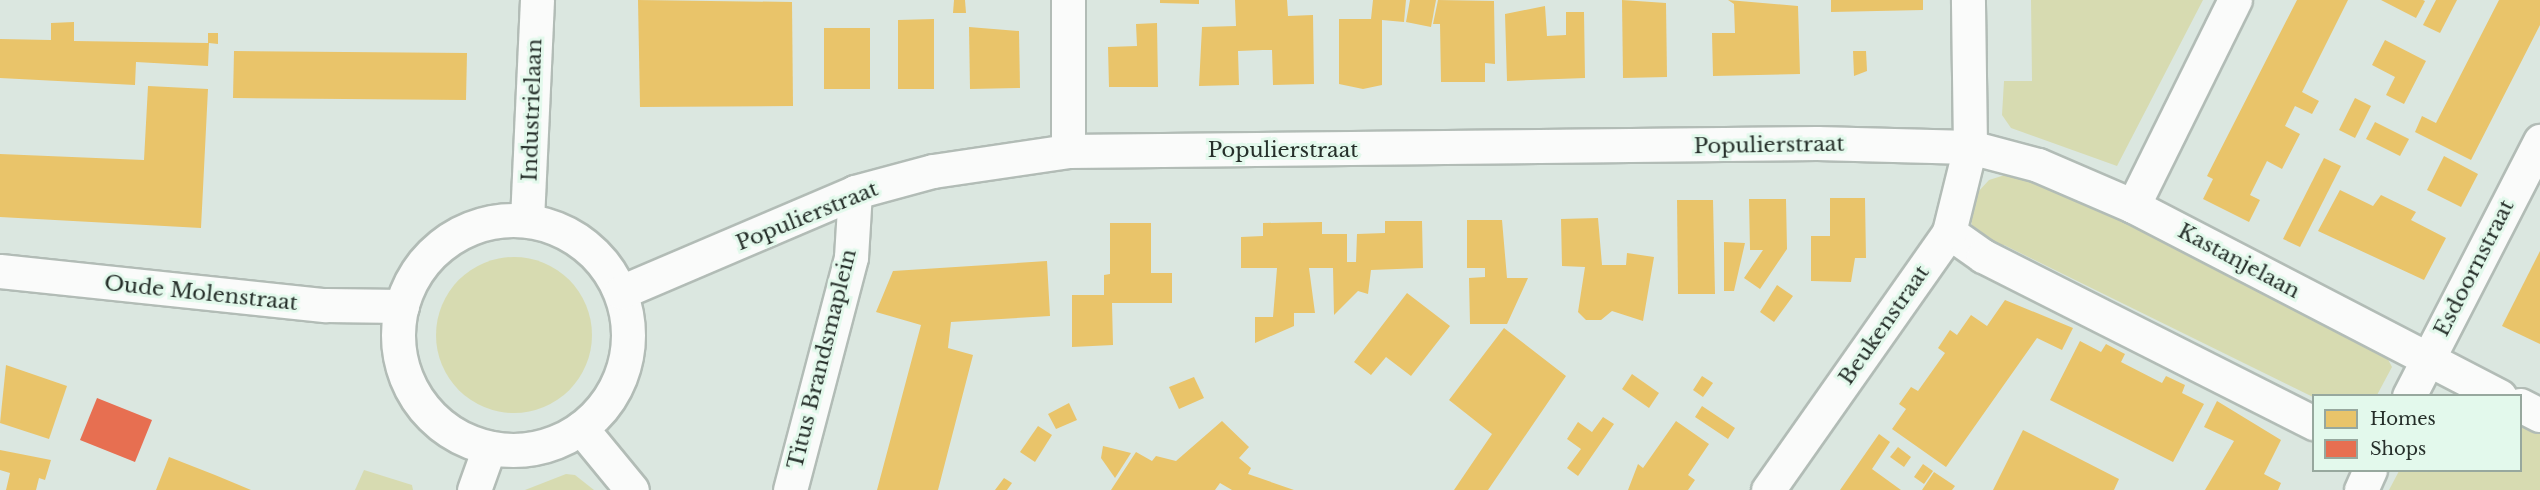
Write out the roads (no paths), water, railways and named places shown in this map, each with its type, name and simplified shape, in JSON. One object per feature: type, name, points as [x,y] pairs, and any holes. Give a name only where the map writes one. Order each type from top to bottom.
[{"type":"street","name":"Industrielaan","points":[[526,220],[537,0]]},
{"type":"street","points":[[1068,0],[1068,151]]},
{"type":"street","name":"Beukenstraat","points":[[1775,487],[1949,232],[1970,147],[1968,0]]},
{"type":"street","points":[[2133,206],[2235,0]]},
{"type":"street","name":"Esdoornstraat","points":[[2410,394],[2540,141]]},
{"type":"street","name":"Populierstraat","points":[[621,292],[855,192],[933,171],[1068,151],[1817,143],[1970,147]]},
{"type":"street","name":"Kastanjelaan","points":[[1970,147],[2038,165],[2133,206],[2496,394]]},
{"type":"street","name":"Titus Brandsmaplein","points":[[790,490],[851,257],[855,192]]},
{"type":"street","points":[[526,220],[557,227],[584,243],[621,292],[629,327],[626,363],[612,395],[581,428],[525,450],[489,448],[447,429],[426,411],[406,379],[398,343],[402,306],[414,275],[435,249],[462,231],[493,221],[526,220]]},
{"type":"street","points":[[1949,232],[1983,256],[2312,422]]},
{"type":"street","name":"Oude Molenstraat","points":[[0,271],[326,305],[402,306]]},
{"type":"street","points":[[2522,406],[2540,415]]},
{"type":"street","points":[[581,428],[632,490]]},
{"type":"street","points":[[474,490],[489,448]]},
{"type":"street","points":[[2361,490],[2370,472]]}]
